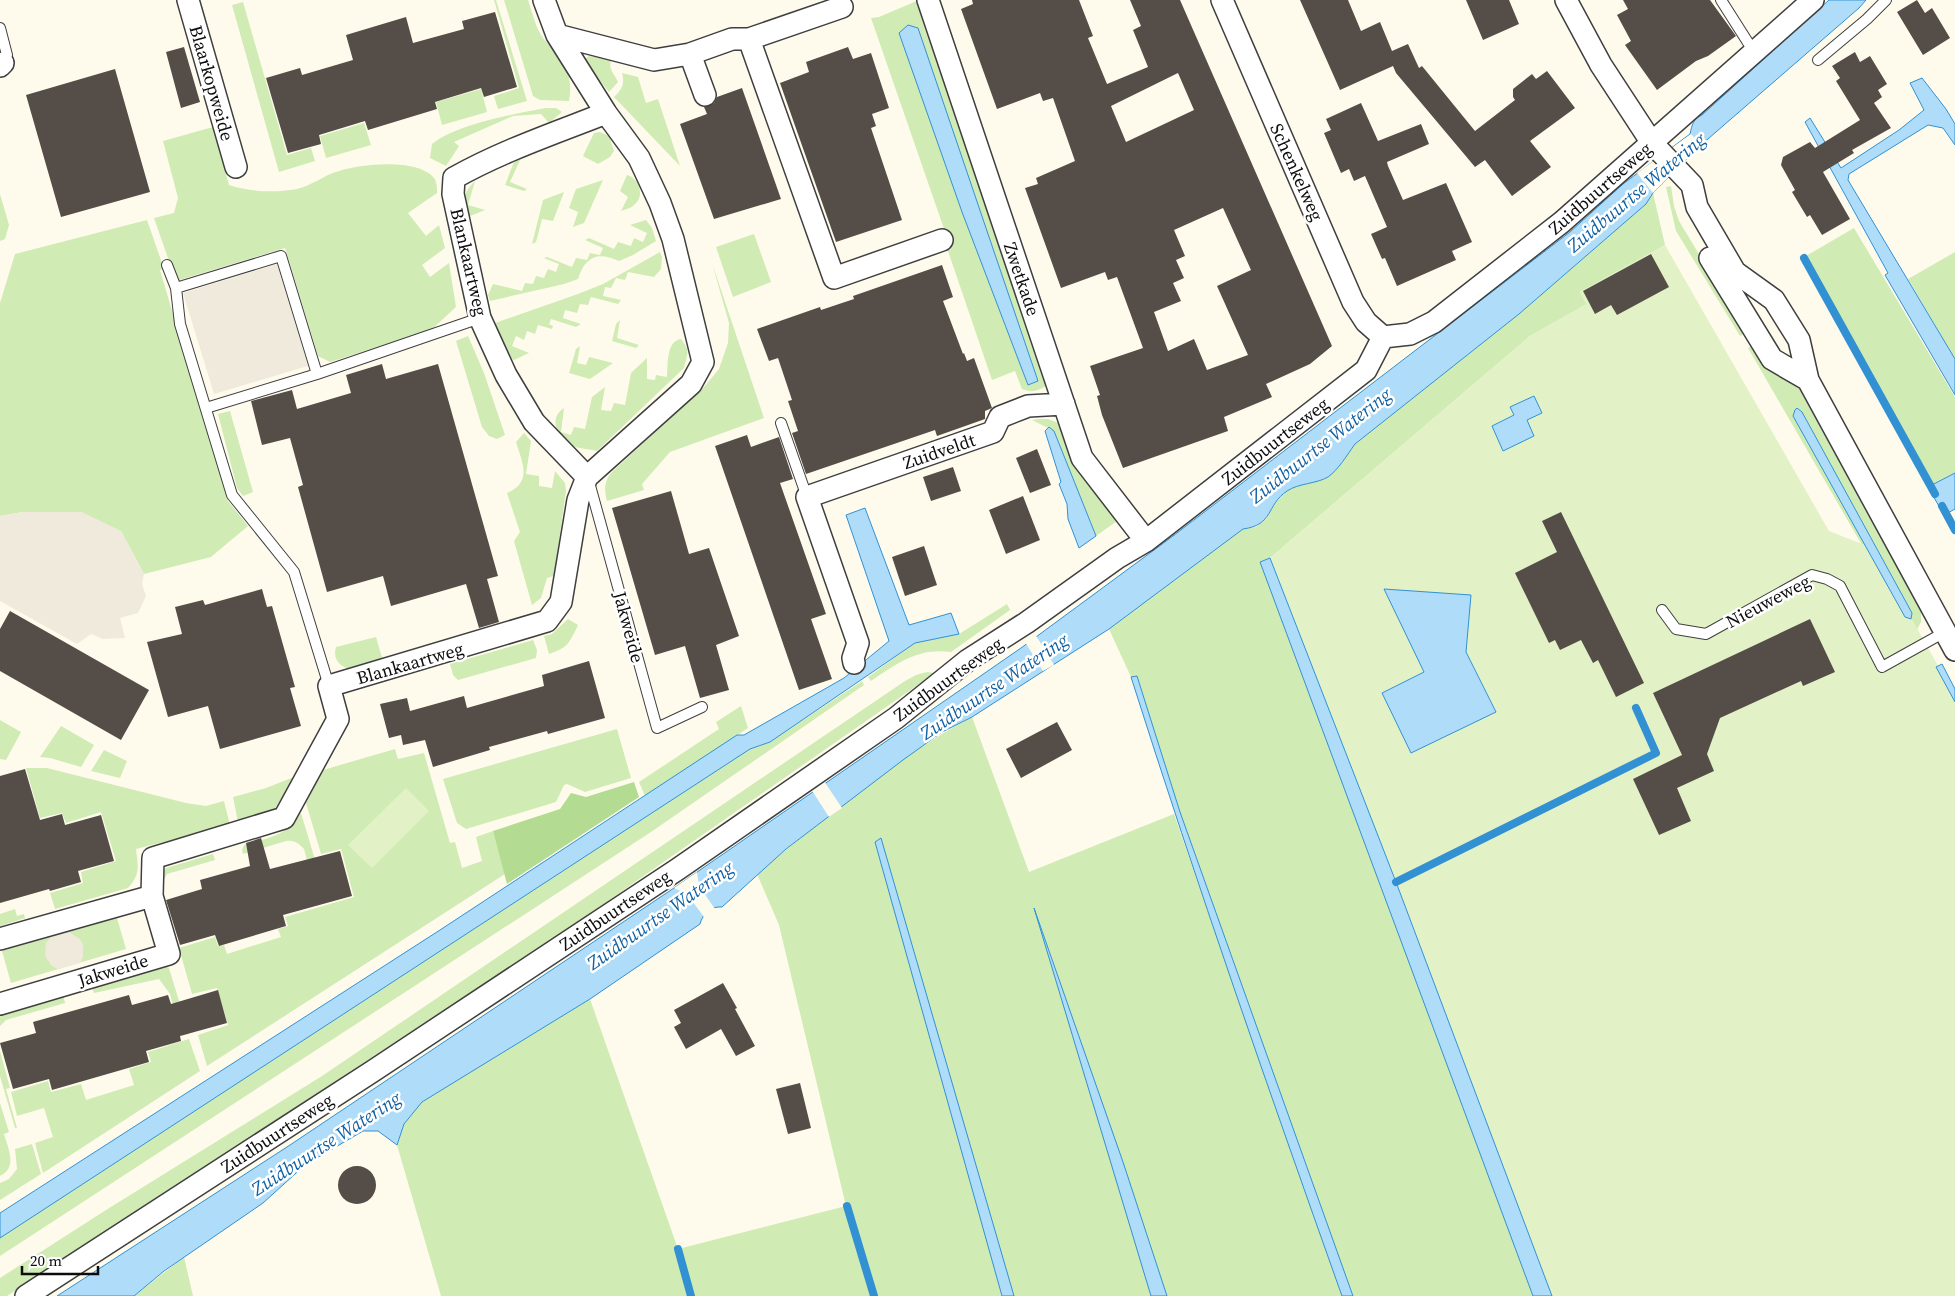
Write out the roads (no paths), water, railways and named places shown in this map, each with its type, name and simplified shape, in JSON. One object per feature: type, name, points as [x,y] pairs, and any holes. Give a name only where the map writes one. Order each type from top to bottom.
[{"type":"street","name":"Blaarkopweide","points":[[188,0],[236,167]]},
{"type":"street","name":"Blankaartweg","points":[[329,686],[547,621],[561,602],[578,500],[587,477],[691,384],[703,362],[673,240],[660,204],[639,158],[606,113],[557,35],[544,0]]},
{"type":"street","name":"Zwetkade","points":[[928,0],[1082,458],[1146,541]]},
{"type":"street","name":"Schenkelweg","points":[[1222,0],[1353,302],[1366,322],[1383,337]]},
{"type":"street","name":"Nieuweweg","points":[[1566,0],[1601,65],[1656,147],[1692,185],[1697,207],[1734,272],[1774,300],[1786,318],[1798,340],[1808,380],[1950,641]]},
{"type":"street","name":"Zuidbuurtseweg","points":[[26,1296],[325,1102],[678,869],[810,775],[896,718],[968,660],[1026,623],[1117,558],[1146,541],[1366,370],[1383,337],[1410,334],[1434,322],[1656,147],[1754,52],[1813,0]]},
{"type":"street","points":[[557,35],[654,60],[690,54],[732,39],[749,39],[842,7]]},
{"type":"street","points":[[749,39],[834,278],[942,240]]},
{"type":"street","points":[[690,54],[705,95]]},
{"type":"street","name":"Blankaartweg","points":[[587,477],[534,422],[506,375],[480,318],[453,194],[454,178],[472,168],[606,113]]},
{"type":"street","points":[[1678,170],[1682,206],[1709,257],[1757,336],[1772,359],[1808,380]]},
{"type":"street","name":"Zuidveldt","points":[[808,497],[993,432],[1000,417],[1028,406],[1064,404]]},
{"type":"street","points":[[808,497],[858,643],[853,658],[854,663]]},
{"type":"street","name":"Jakweide","points":[[0,1004],[169,954],[152,896],[153,858],[284,818],[313,768],[338,719],[329,686]]},
{"type":"street","points":[[0,939],[152,896]]},
{"type":"lane","points":[[1721,0],[1754,52]]},
{"type":"lane","points":[[1818,60],[1886,0]]},
{"type":"lane","points":[[0,28],[7,55],[2,64]]},
{"type":"lane","points":[[176,288],[281,256],[317,374]]},
{"type":"lane","points":[[167,265],[176,288],[180,324],[232,495],[294,572],[329,686]]},
{"type":"lane","points":[[206,408],[317,374],[480,318]]},
{"type":"lane","points":[[781,423],[808,497]]},
{"type":"lane","name":"Jakweide","points":[[587,477],[657,728],[702,706]]},
{"type":"lane","name":"Nieuweweg","points":[[1662,610],[1676,628],[1706,634],[1812,575],[1827,579],[1840,586],[1882,667],[1950,641]]},
{"type":"water","name":"Zuidbuurtse Watering","points":[[1829,0],[1866,0],[1701,145],[1653,193],[1646,204],[1519,314],[1355,444],[1339,466],[1328,477],[1297,486],[1287,491],[1280,496],[1269,514],[1260,523],[1243,529],[1109,629],[972,717],[942,732],[903,760],[786,849],[722,907],[708,911],[700,924],[590,999],[422,1102],[404,1124],[397,1145],[378,1131],[363,1131],[305,1165],[263,1203],[164,1271],[134,1296],[57,1296],[290,1145],[674,888],[1021,648],[1173,536],[1570,232],[1623,184],[1690,134],[1692,125],[1697,118]]},
{"type":"water","points":[[908,25],[918,28],[1038,381],[1028,385],[962,212],[899,33]]},
{"type":"water","points":[[1922,78],[1955,124],[1955,145],[1943,128],[1928,125],[1849,174],[1848,180],[1955,359],[1955,395],[1885,275],[1888,273],[1805,122],[1810,118],[1841,168],[1899,130],[1924,110],[1910,83]]},
{"type":"water","points":[[1534,396],[1542,413],[1527,420],[1534,436],[1503,451],[1492,426],[1514,415],[1510,407]]},
{"type":"water","points":[[1797,408],[1802,412],[1912,613],[1911,619],[1905,617],[1793,416]]},
{"type":"water","points":[[1049,427],[1054,431],[1096,536],[1079,548],[1068,519],[1067,504],[1059,484],[1061,482],[1045,431]]},
{"type":"water","points":[[1955,473],[1955,509],[1944,515],[1928,487]]},
{"type":"water","points":[[865,508],[909,625],[951,613],[959,634],[915,643],[770,742],[750,749],[0,1238],[0,1213],[440,930],[737,735],[744,735],[844,678],[889,641],[846,515]]},
{"type":"water","points":[[1270,558],[1396,882],[1552,1296],[1533,1296],[1260,562]]},
{"type":"water","points":[[1384,589],[1471,595],[1466,652],[1496,712],[1411,753],[1382,693],[1424,672]]},
{"type":"water","points":[[1942,664],[1955,689],[1955,702],[1936,667]]},
{"type":"water","points":[[1137,676],[1180,812],[1353,1296],[1342,1296],[1261,1065],[1131,677]]},
{"type":"water","points":[[881,838],[1014,1296],[1002,1296],[875,842]]},
{"type":"water","points":[[1034,908],[1123,1162],[1167,1296],[1151,1296]]},
{"type":"waterway","points":[[1804,258],[1935,494]]},
{"type":"waterway","points":[[1942,506],[1955,530]]},
{"type":"waterway","points":[[1396,882],[1656,753],[1636,708]]},
{"type":"waterway","points":[[847,1206],[874,1296]]},
{"type":"waterway","points":[[678,1249],[691,1296]]}]
